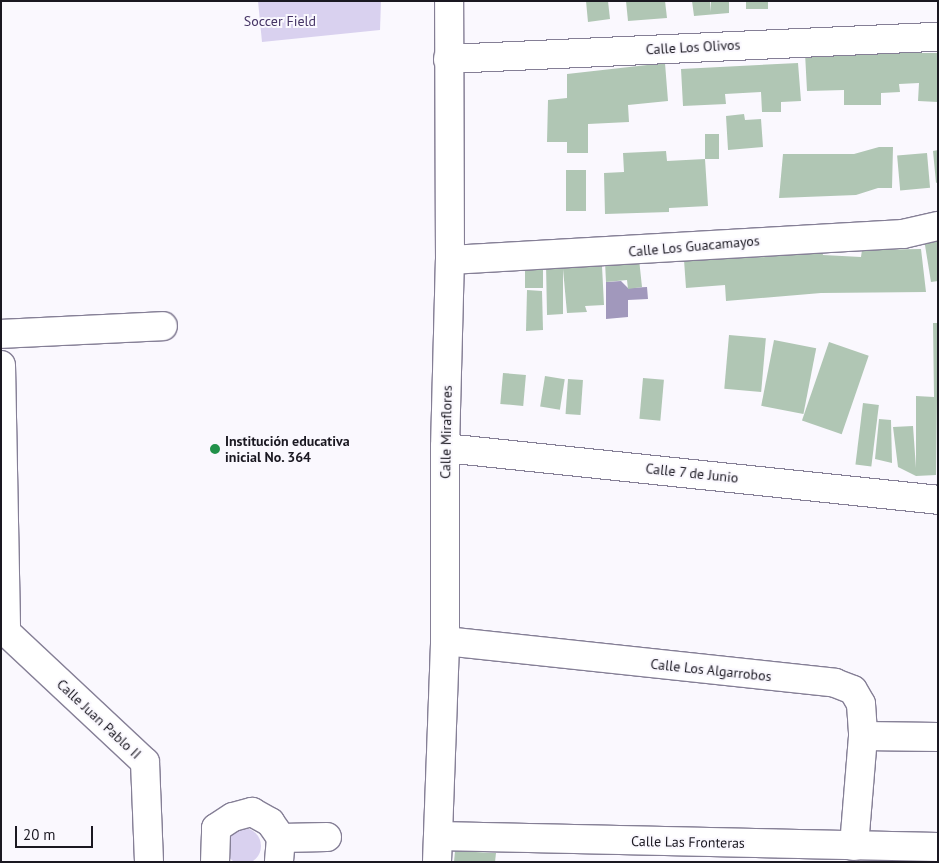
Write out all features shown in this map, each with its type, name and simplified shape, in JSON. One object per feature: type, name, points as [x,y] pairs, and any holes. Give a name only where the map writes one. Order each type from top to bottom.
[{"type":"street","name":"Calle Miraflores","points":[[437,849],[446,641],[445,448],[450,260],[449,1]]},
{"type":"street","name":"Calle Los Olivos","points":[[448,59],[938,37]]},
{"type":"street","name":"Calle Los Guacamayos","points":[[450,260],[903,234],[938,226]]},
{"type":"street","points":[[1,334],[163,326]]},
{"type":"street","points":[[1,365],[4,632]]},
{"type":"street","name":"Calle 7 de Junio","points":[[445,448],[938,500]]},
{"type":"street","name":"Calle Juan Pablo II","points":[[4,632],[145,762],[150,862]]},
{"type":"street","name":"Calle Los Algarrobos","points":[[446,641],[835,683],[853,690],[861,704],[863,736],[854,846]]},
{"type":"street","points":[[863,736],[938,737]]},
{"type":"street","points":[[215,862],[216,828],[233,817],[252,812],[270,822],[280,850],[327,837]]},
{"type":"street","name":"Calle Las Fronteras","points":[[437,849],[938,847]]},
{"type":"green space","name":"Soccer Field","points":[[258,1],[381,1],[380,30],[262,42]]},
{"type":"green space","points":[[243,828],[250,829],[256,833],[260,839],[260,853],[256,859],[250,863],[243,864],[236,863],[230,859],[226,853],[225,846],[226,839],[230,833],[236,829]]},
{"type":"shaded area","points":[[621,281],[628,288],[647,287],[648,299],[628,300],[628,317],[606,319],[606,282]]},
{"type":"building","points":[[586,1],[608,1],[610,19],[588,22]]},
{"type":"building","points":[[626,1],[665,1],[667,18],[628,21]]},
{"type":"building","points":[[692,1],[710,1],[711,12],[711,1],[729,1],[729,13],[694,16]]},
{"type":"building","points":[[746,1],[768,1],[768,9],[746,9]]},
{"type":"building","points":[[805,53],[938,53],[938,102],[918,101],[919,83],[899,84],[900,92],[881,93],[881,105],[844,105],[844,90],[807,91]]},
{"type":"building","points":[[665,63],[668,101],[628,105],[629,122],[588,124],[588,153],[567,153],[567,142],[547,142],[548,100],[567,98],[567,74]]},
{"type":"building","points":[[798,63],[801,101],[781,102],[781,112],[762,112],[761,92],[725,94],[726,104],[683,106],[681,69]]},
{"type":"building","points":[[744,114],[745,120],[761,119],[763,147],[728,150],[726,116]]},
{"type":"building","points":[[705,134],[719,134],[719,159],[705,159]]},
{"type":"building","points":[[879,147],[893,147],[892,188],[878,188],[856,195],[779,198],[783,154],[854,154]]},
{"type":"building","points":[[938,150],[938,182],[936,183],[933,151]]},
{"type":"building","points":[[666,151],[667,161],[705,159],[708,206],[669,208],[669,212],[605,214],[604,173],[624,172],[623,153]]},
{"type":"building","points":[[927,153],[930,188],[900,190],[897,156]]},
{"type":"building","points":[[566,170],[586,170],[586,211],[566,211]]},
{"type":"building","points":[[938,236],[938,281],[931,282],[924,239]]},
{"type":"building","points":[[921,249],[926,292],[821,293],[726,301],[725,285],[686,288],[684,260],[766,257],[822,251],[823,255],[861,257],[862,250]]},
{"type":"building","points":[[639,259],[642,287],[628,289],[627,280],[606,282],[605,262]]},
{"type":"building","points":[[583,260],[583,267],[602,266],[604,305],[585,306],[587,312],[567,313],[563,269],[563,314],[547,315],[546,264]]},
{"type":"building","points":[[525,269],[543,269],[543,288],[525,288]]},
{"type":"building","points":[[527,290],[542,291],[543,330],[526,331]]},
{"type":"building","points":[[933,323],[938,323],[936,475],[916,476],[898,467],[893,427],[913,426],[916,468],[916,396],[934,397]]},
{"type":"building","points":[[729,335],[766,338],[761,392],[724,389]]},
{"type":"building","points":[[774,340],[816,348],[803,414],[761,406]]},
{"type":"building","points":[[829,342],[869,356],[842,434],[802,420]]},
{"type":"building","points":[[503,373],[526,375],[523,406],[500,404]]},
{"type":"building","points":[[545,376],[565,379],[560,410],[540,407]]},
{"type":"building","points":[[643,378],[664,380],[660,421],[639,419]]},
{"type":"building","points":[[568,379],[583,380],[581,415],[566,414]]},
{"type":"building","points":[[863,403],[879,405],[871,466],[855,465]]},
{"type":"building","points":[[879,419],[891,420],[892,463],[875,459]]},
{"type":"building","points":[[455,851],[496,853],[495,862],[454,862]]},
{"type":"place","name":"Institución educativa inicial No. 364","points":[[215,449]]}]
